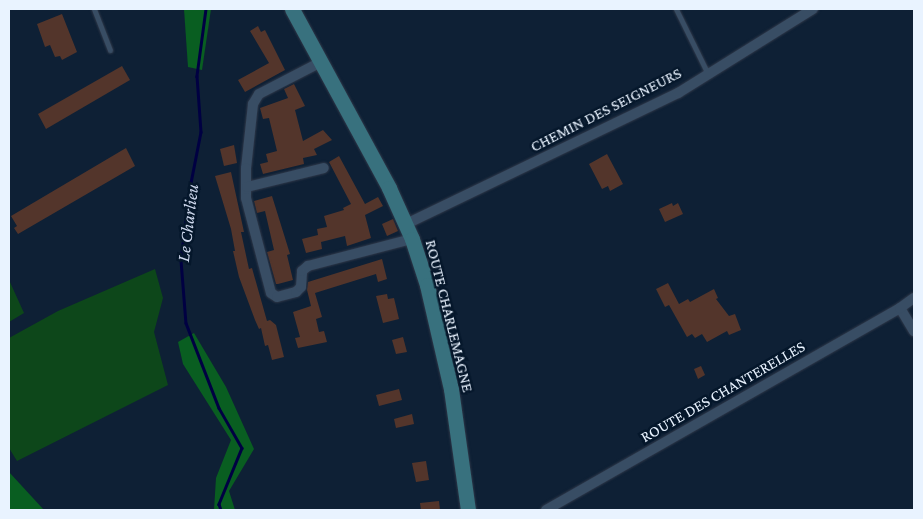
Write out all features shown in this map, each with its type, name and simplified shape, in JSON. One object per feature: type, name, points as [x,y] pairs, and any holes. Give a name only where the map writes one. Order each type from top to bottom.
[{"type":"main road","name":"ROUTE CHARLEMAGNE","points":[[292,9],[406,224],[412,239],[427,285],[451,389],[468,510]]},
{"type":"street","name":"CHEMIN DES SEIGNEURS","points":[[406,224],[678,92],[812,9]]},
{"type":"street","points":[[321,62],[255,96],[246,168],[246,198],[271,293],[277,298],[296,292],[302,287],[302,271],[308,266],[412,239]]},
{"type":"street","points":[[247,187],[324,168]]},
{"type":"street","name":"ROUTE DES CHANTERELLES","points":[[546,510],[900,308],[914,298]]},
{"type":"street","points":[[900,308],[914,332]]},
{"type":"lane","points":[[94,9],[110,50]]},
{"type":"lane","points":[[676,9],[708,74]]},
{"type":"green space","points":[[184,9],[211,9],[202,70],[188,67]]},
{"type":"green space","points":[[155,269],[163,298],[154,332],[168,385],[17,461],[9,448],[9,338],[58,311]]},
{"type":"green space","points":[[9,280],[24,313],[9,322]]},
{"type":"green space","points":[[194,333],[226,387],[254,449],[229,491],[235,510],[214,510],[216,478],[231,440],[183,364],[178,342]]},
{"type":"green space","points":[[9,472],[44,510],[9,510]]},
{"type":"building","points":[[62,14],[77,52],[62,60],[60,56],[55,57],[50,45],[45,47],[37,24]]},
{"type":"building","points":[[258,26],[261,32],[265,30],[285,70],[245,92],[238,80],[269,63],[250,31]]},
{"type":"building","points":[[122,66],[130,80],[46,129],[38,114]]},
{"type":"building","points":[[294,84],[305,106],[295,110],[303,141],[323,130],[332,140],[314,149],[317,155],[303,158],[304,164],[263,174],[260,164],[268,162],[266,154],[277,151],[269,118],[263,119],[260,108],[288,98],[284,89]]},
{"type":"building","points":[[234,145],[237,163],[224,166],[220,149]]},
{"type":"building","points":[[126,148],[135,166],[18,234],[14,228],[17,226],[11,216]]},
{"type":"building","points":[[607,154],[623,184],[610,191],[608,186],[602,189],[589,164]]},
{"type":"building","points":[[339,156],[365,204],[378,197],[383,206],[365,215],[371,238],[347,246],[345,236],[321,242],[322,249],[306,253],[302,239],[318,235],[317,229],[327,227],[324,216],[344,210],[343,208],[351,204],[329,162]]},
{"type":"building","points":[[231,172],[244,232],[241,232],[249,269],[252,268],[267,321],[270,320],[276,325],[284,357],[272,360],[268,345],[265,346],[261,328],[259,329],[255,320],[239,277],[233,251],[235,251],[231,229],[215,176]]},
{"type":"building","points":[[272,196],[290,254],[287,255],[293,280],[278,284],[276,284],[267,252],[274,250],[265,211],[257,213],[254,201]]},
{"type":"building","points":[[672,203],[673,206],[678,203],[683,214],[665,222],[659,209]]},
{"type":"building","points":[[393,219],[398,231],[387,236],[382,224]]},
{"type":"building","points":[[382,259],[387,279],[378,282],[376,274],[315,293],[322,317],[316,319],[319,332],[324,331],[327,342],[298,348],[295,338],[300,337],[293,312],[311,306],[307,290],[308,282]]},
{"type":"building","points":[[668,283],[679,304],[688,299],[690,302],[714,289],[718,298],[716,299],[729,316],[735,314],[741,330],[729,335],[727,331],[707,342],[702,334],[695,338],[692,334],[687,337],[669,305],[665,307],[656,289]]},
{"type":"building","points":[[387,294],[388,299],[394,298],[399,319],[383,323],[376,296]]},
{"type":"building","points":[[403,337],[407,352],[396,354],[392,340]]},
{"type":"building","points":[[701,366],[705,375],[698,379],[694,369]]},
{"type":"building","points":[[399,389],[402,400],[379,406],[376,395]]},
{"type":"building","points":[[412,414],[414,424],[396,428],[394,419]]},
{"type":"building","points":[[426,461],[429,480],[416,482],[412,463]]},
{"type":"building","points":[[439,501],[440,510],[421,510],[420,503]]},
{"type":"waterway","name":"Le Charlieu","points":[[206,9],[197,76],[201,132],[190,188],[181,260],[186,323],[219,408],[242,448],[219,504],[221,510]]}]
